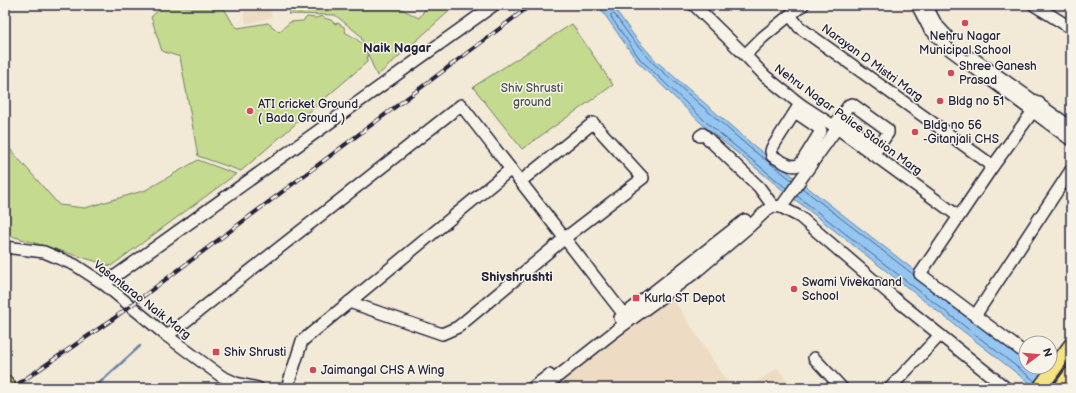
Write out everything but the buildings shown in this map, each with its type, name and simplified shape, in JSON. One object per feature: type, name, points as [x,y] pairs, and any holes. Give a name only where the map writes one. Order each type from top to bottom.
[{"type":"highway","points":[[5,384],[8,388]]},
{"type":"main road","points":[[1058,364],[1068,355]]},
{"type":"main road","points":[[1040,388],[1046,375]]},
{"type":"street","points":[[104,284],[494,5]]},
{"type":"street","name":"Nehru Nagar Police Station Marg","points":[[694,5],[745,54],[764,76],[797,108],[836,125],[875,151],[958,216]]},
{"type":"street","points":[[745,54],[763,37],[803,5]]},
{"type":"street","points":[[1034,5],[1071,28]]},
{"type":"street","points":[[923,8],[930,28],[949,49],[1036,107],[1071,127]]},
{"type":"street","name":"Narayan D Mistri Marg","points":[[790,15],[799,27],[993,166]]},
{"type":"street","points":[[812,154],[836,125],[849,105],[852,104],[888,130],[888,133],[875,151]]},
{"type":"street","points":[[167,336],[461,105],[627,318]]},
{"type":"street","points":[[1036,107],[1071,140]]},
{"type":"street","points":[[1018,348],[920,274],[958,216],[1036,107]]},
{"type":"street","points":[[532,388],[777,204],[796,186],[821,133],[820,129],[797,108],[771,151],[772,156],[791,166],[805,166]]},
{"type":"street","points":[[349,302],[442,334],[458,328],[566,238],[643,178],[593,123],[521,181]]},
{"type":"street","points":[[700,136],[703,134],[777,204],[788,206],[791,212],[800,217],[899,302],[1006,388]]},
{"type":"street","points":[[287,388],[302,341],[512,169]]},
{"type":"street","points":[[975,316],[1071,170]]},
{"type":"street","name":"Vasantarao Naik Marg","points":[[5,247],[44,252],[75,265],[104,284],[167,336],[221,376],[258,388]]},
{"type":"street","points":[[543,388],[627,318]]},
{"type":"street","points":[[890,388],[940,335]]},
{"type":"street","points":[[814,358],[842,388]]},
{"type":"shaded area","points":[[242,5],[269,5],[272,17],[246,24]]},
{"type":"shaded area","points":[[668,291],[731,388],[547,388]]},
{"type":"shaded area","points":[[778,368],[791,388],[747,388]]},
{"type":"green space","points":[[297,5],[377,5],[379,7],[389,5],[399,8],[419,18],[428,5],[456,5],[377,76],[360,35],[335,15],[288,14]]},
{"type":"green space","name":"ATI cricket Ground ( Bada Ground )","points":[[163,6],[224,8],[233,24],[238,28],[268,23],[279,32],[290,22],[303,21],[307,17],[316,18],[322,16],[331,20],[335,24],[338,23],[344,27],[346,33],[362,44],[367,52],[367,62],[241,171],[198,156],[180,57],[162,51],[151,17]]},
{"type":"green space","name":"Shiv Shrusti ground","points":[[572,24],[613,85],[522,149],[473,87]]},
{"type":"green space","points":[[5,148],[9,148],[59,205],[85,208],[146,190],[198,160],[236,174],[111,266],[5,234]]},
{"type":"water","points":[[598,5],[612,5],[635,37],[656,61],[753,145],[1018,351],[1018,374],[779,187],[703,125],[637,61]]},
{"type":"water","points":[[1019,375],[1049,375],[1066,388],[1038,388]]},
{"type":"waterway","points":[[94,388],[140,346]]},
{"type":"railway","points":[[12,388],[113,319],[531,5]]},
{"type":"place","name":"Nehru Nagar Municipal School","points":[[965,23]]},
{"type":"place","name":"Shree Ganesh Prasad","points":[[951,73]]},
{"type":"place","name":"Bldg no 51","points":[[940,101]]},
{"type":"place","name":"ATI cricket Ground ( Bada Ground )","points":[[250,111]]},
{"type":"place","name":"Bldg no 56 -Gitanjali CHS","points":[[915,132]]},
{"type":"place","name":"Swami Vivekanand School","points":[[794,289]]},
{"type":"place","name":"Kurla ST Depot","points":[[636,298]]},
{"type":"place","name":"Shiv Shrusti","points":[[216,352]]},
{"type":"place","name":"Jaimangal CHS A Wing","points":[[313,370]]},
{"type":"district","name":"Naik Nagar","points":[[397,48]]},
{"type":"district","name":"Shivshrushti","points":[[517,277]]}]
